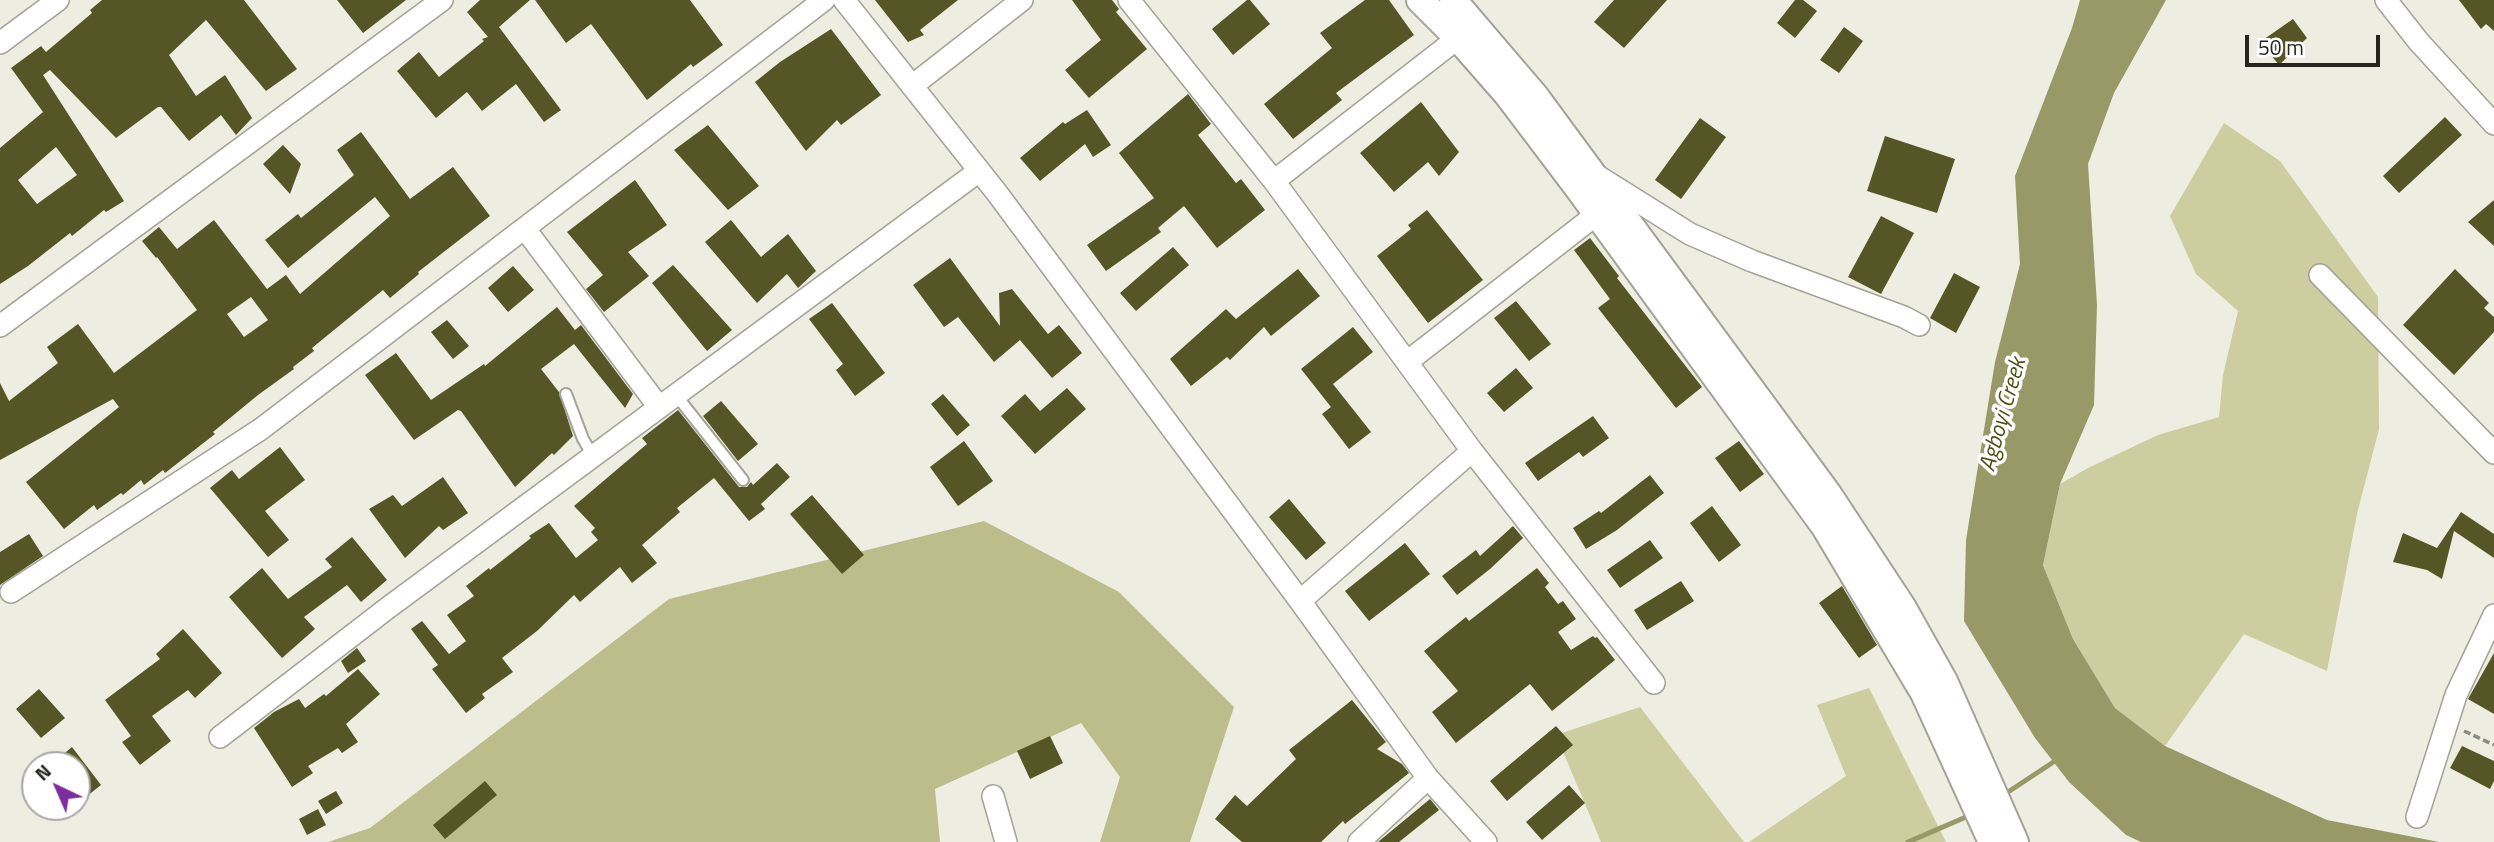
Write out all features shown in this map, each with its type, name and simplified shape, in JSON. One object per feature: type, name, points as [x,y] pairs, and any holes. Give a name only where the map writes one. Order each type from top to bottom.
[{"type":"street","points":[[0,43],[58,0]]},
{"type":"street","points":[[0,326],[442,0]]},
{"type":"street","points":[[11,593],[261,429],[824,0]]},
{"type":"street","points":[[844,0],[979,171],[1300,601],[1428,778],[1486,842]]},
{"type":"street","points":[[912,86],[1021,0]]},
{"type":"street","points":[[1129,0],[1274,181],[1472,452],[1654,682]]},
{"type":"street","points":[[1420,0],[1507,94],[1825,527],[1944,681],[2015,842]]},
{"type":"street","points":[[1453,0],[1508,62],[1592,172],[1828,494],[1893,615],[1924,693],[1992,842]]},
{"type":"street","points":[[2386,0],[2419,42],[2494,124]]},
{"type":"street","points":[[1274,181],[1458,38]]},
{"type":"street","points":[[220,737],[389,607],[979,171]]},
{"type":"street","points":[[1592,172],[1690,234],[1752,261],[1904,317],[1919,325]]},
{"type":"street","points":[[1407,362],[1597,214]]},
{"type":"street","points":[[525,229],[668,401]]},
{"type":"street","points":[[2320,275],[2494,453]]},
{"type":"street","points":[[1300,601],[1472,452]]},
{"type":"street","points":[[2417,817],[2456,695],[2494,615]]},
{"type":"street","points":[[1359,842],[1428,778]]},
{"type":"street","points":[[993,796],[1006,842]]},
{"type":"lane","points":[[566,394],[583,439],[593,456]]},
{"type":"lane","points":[[668,401],[743,480]]},
{"type":"path","points":[[2447,723],[2494,745]]},
{"type":"shaded area","points":[[2224,123],[2280,161],[2378,297],[2379,429],[2357,514],[2327,671],[2244,634],[2165,746],[2115,708],[2073,639],[2043,565],[2060,484],[2158,435],[2219,417],[2223,375],[2238,311],[2196,274],[2170,216]]},
{"type":"shaded area","points":[[984,521],[1119,592],[1234,707],[1190,842],[1100,842],[1120,777],[1081,723],[935,789],[940,842],[328,842],[370,828],[669,599]]},
{"type":"shaded area","points":[[1869,688],[1946,842],[1749,842],[1846,776],[1817,705]]},
{"type":"shaded area","points":[[1640,707],[1744,842],[1601,842],[1556,735]]},
{"type":"water","name":"Agboyi Creek","points":[[2080,0],[2166,0],[2114,93],[2088,164],[2097,305],[2094,405],[2060,484],[2043,565],[2073,639],[2115,708],[2165,746],[2327,820],[2439,842],[2141,842],[2126,835],[2069,782],[2035,738],[1964,621],[1966,540],[1995,362],[2020,264],[2015,176],[2072,28]]},
{"type":"building","points":[[102,0],[244,0],[297,69],[266,91],[206,20],[169,55],[196,96],[225,75],[252,118],[236,135],[221,115],[189,141],[161,107],[116,138],[50,70],[43,75],[124,201],[106,212],[104,210],[72,236],[70,233],[0,284],[0,148],[43,112],[11,68],[41,46],[46,52],[92,13],[90,10]],"holes":[[[56,147],[77,175],[37,204],[18,180]]]},
{"type":"building","points":[[337,0],[406,0],[363,33]]},
{"type":"building","points":[[480,0],[530,0],[499,27],[561,110],[544,122],[516,84],[482,111],[467,92],[436,118],[397,71],[419,52],[439,77],[484,41],[482,39],[488,37],[467,12]]},
{"type":"building","points":[[535,0],[690,0],[723,45],[693,67],[691,64],[647,100],[591,24],[566,43]]},
{"type":"building","points":[[875,0],[958,0],[920,30],[924,35],[908,42]]},
{"type":"building","points":[[1072,0],[1112,0],[1119,9],[1116,12],[1147,49],[1089,98],[1065,70],[1101,40]]},
{"type":"building","points":[[1250,0],[1270,24],[1233,55],[1212,29]]},
{"type":"building","points":[[1365,0],[1389,0],[1414,35],[1336,93],[1342,100],[1293,139],[1264,104],[1332,48],[1320,33]]},
{"type":"building","points":[[1614,0],[1667,0],[1624,48],[1594,22]]},
{"type":"building","points":[[1795,0],[1803,0],[1817,11],[1795,38],[1777,23]]},
{"type":"building","points":[[2459,0],[2494,0],[2494,31],[2486,24],[2481,29]]},
{"type":"building","points":[[2293,19],[2307,38],[2279,65],[2260,42]]},
{"type":"building","points":[[1844,27],[1863,41],[1839,73],[1820,60]]},
{"type":"building","points":[[831,29],[881,95],[841,125],[837,120],[806,151],[755,82],[780,62]]},
{"type":"building","points":[[1188,94],[1211,124],[1198,135],[1236,183],[1241,179],[1265,210],[1217,248],[1184,206],[1158,228],[1161,232],[1106,271],[1087,245],[1154,198],[1119,153]]},
{"type":"building","points":[[1421,102],[1459,152],[1439,176],[1428,162],[1394,192],[1360,153]]},
{"type":"building","points":[[1087,110],[1111,145],[1093,157],[1085,144],[1040,181],[1020,158],[1063,122],[1065,124]]},
{"type":"building","points":[[2445,117],[2462,135],[2399,193],[2383,176]]},
{"type":"building","points":[[1700,118],[1726,137],[1681,199],[1655,180]]},
{"type":"building","points":[[708,125],[759,186],[728,210],[674,150]]},
{"type":"building","points":[[361,132],[410,199],[453,167],[490,216],[418,272],[419,274],[390,298],[383,290],[312,348],[314,351],[293,367],[294,369],[258,395],[213,432],[215,434],[165,473],[163,470],[144,485],[141,480],[123,495],[121,493],[97,510],[94,505],[64,529],[26,482],[119,407],[113,399],[0,460],[0,383],[9,401],[58,363],[47,347],[78,324],[114,373],[197,310],[142,241],[159,227],[177,249],[214,220],[267,289],[286,275],[300,294],[390,216],[375,197],[288,268],[265,240],[298,214],[301,218],[354,175],[337,150]],"holes":[[[251,297],[268,320],[244,337],[227,314]]]},
{"type":"building","points":[[1885,136],[1955,159],[1937,213],[1867,191]]},
{"type":"building","points":[[283,145],[301,164],[290,194],[263,164]]},
{"type":"building","points":[[635,180],[667,225],[628,252],[649,276],[604,312],[586,289],[603,275],[567,232]]},
{"type":"building","points":[[2494,200],[2494,246],[2468,222]]},
{"type":"building","points":[[1427,210],[1483,280],[1428,323],[1377,256],[1411,229],[1408,225]]},
{"type":"building","points":[[1881,216],[1914,233],[1881,294],[1848,277]]},
{"type":"building","points":[[731,220],[761,257],[788,234],[816,271],[798,288],[787,274],[757,303],[705,242]]},
{"type":"building","points":[[1590,238],[1619,276],[1617,278],[1702,387],[1676,408],[1598,308],[1610,299],[1574,250]]},
{"type":"building","points":[[1173,247],[1189,265],[1136,311],[1120,293]]},
{"type":"building","points":[[950,258],[1000,326],[999,293],[1012,289],[1048,334],[1059,325],[1082,353],[1052,378],[1020,340],[994,362],[958,317],[944,327],[913,285]]},
{"type":"building","points":[[673,265],[732,330],[707,351],[652,283]]},
{"type":"building","points":[[513,266],[534,290],[508,312],[488,288]]},
{"type":"building","points":[[1298,269],[1320,296],[1271,336],[1264,327],[1230,360],[1227,357],[1191,386],[1170,359],[1226,309],[1236,319]]},
{"type":"building","points":[[2455,269],[2489,303],[2484,308],[2494,317],[2494,332],[2454,375],[2403,325]]},
{"type":"building","points":[[1954,273],[1980,287],[1956,333],[1930,318]]},
{"type":"building","points":[[1516,301],[1551,344],[1529,361],[1494,318]]},
{"type":"building","points":[[832,303],[885,373],[855,396],[836,370],[843,364],[809,319]]},
{"type":"building","points":[[557,307],[575,330],[581,325],[633,394],[625,408],[574,344],[541,369],[559,392],[573,436],[515,487],[461,411],[458,410],[414,440],[365,375],[396,353],[431,400],[484,364],[485,366]]},
{"type":"building","points":[[447,320],[469,346],[453,359],[431,332]]},
{"type":"building","points":[[1353,327],[1373,352],[1333,384],[1371,432],[1349,449],[1322,414],[1331,407],[1301,369]]},
{"type":"building","points":[[1516,368],[1533,388],[1504,412],[1487,393]]},
{"type":"building","points":[[1067,388],[1086,409],[1035,454],[1001,416],[1025,394],[1040,411]]},
{"type":"building","points":[[943,394],[970,425],[957,436],[931,404]]},
{"type":"building","points":[[721,401],[758,444],[738,461],[703,416]]},
{"type":"building","points":[[678,410],[739,487],[747,487],[751,482],[753,485],[777,463],[790,477],[761,504],[765,509],[749,521],[714,478],[677,508],[680,512],[642,545],[657,563],[632,583],[620,567],[580,602],[574,595],[537,631],[502,658],[513,672],[482,694],[485,698],[466,713],[432,669],[438,665],[411,629],[422,621],[449,654],[466,641],[447,615],[474,596],[466,586],[531,538],[529,536],[549,523],[576,558],[598,540],[591,532],[595,528],[574,506],[647,444],[642,438]]},
{"type":"building","points":[[1593,416],[1609,438],[1583,457],[1579,452],[1538,481],[1525,463]]},
{"type":"building","points":[[964,441],[993,481],[958,506],[930,467]]},
{"type":"building","points":[[1739,441],[1764,474],[1740,492],[1715,458]]},
{"type":"building","points":[[280,447],[305,480],[265,511],[289,540],[268,557],[210,488],[232,470],[239,479]]},
{"type":"building","points":[[1650,475],[1664,493],[1617,530],[1586,549],[1573,528],[1599,511],[1601,513]]},
{"type":"building","points":[[443,477],[468,513],[443,530],[439,526],[405,558],[369,509],[393,495],[402,506]]},
{"type":"building","points":[[812,495],[864,555],[842,574],[790,514]]},
{"type":"building","points":[[1289,499],[1326,543],[1306,560],[1269,517]]},
{"type":"building","points":[[1712,506],[1741,545],[1719,562],[1690,523]]},
{"type":"building","points":[[2461,512],[2494,534],[2494,558],[2454,531],[2442,579],[2427,570],[2393,562],[2403,533],[2437,548]]},
{"type":"building","points":[[1513,526],[1523,538],[1457,595],[1442,576],[1476,550],[1480,556]]},
{"type":"building","points":[[29,534],[43,556],[0,585],[0,552]]},
{"type":"building","points":[[352,537],[387,580],[361,602],[347,585],[304,617],[315,629],[282,658],[229,597],[262,568],[288,599],[332,567],[325,559]]},
{"type":"building","points":[[1650,540],[1663,558],[1620,588],[1607,570]]},
{"type":"building","points":[[1405,543],[1430,574],[1369,621],[1345,591]]},
{"type":"building","points":[[1537,568],[1549,583],[1545,587],[1558,604],[1563,601],[1576,619],[1558,632],[1571,650],[1593,636],[1597,637],[1615,660],[1552,711],[1530,684],[1456,743],[1432,712],[1458,691],[1424,651],[1466,617],[1469,621]]},
{"type":"building","points":[[1681,581],[1694,601],[1647,630],[1634,610]]},
{"type":"building","points":[[1842,586],[1877,645],[1859,658],[1819,603]]},
{"type":"building","points":[[183,629],[222,673],[195,698],[188,690],[152,716],[171,741],[140,765],[122,742],[131,736],[105,700],[160,659],[156,654]]},
{"type":"building","points":[[357,648],[366,661],[348,673],[341,661]]},
{"type":"building","points":[[2494,653],[2494,714],[2468,699]]},
{"type":"building","points":[[358,669],[380,694],[346,724],[358,742],[342,753],[338,748],[308,766],[313,773],[292,787],[254,728],[274,712],[299,699],[305,708],[324,694],[326,696]]},
{"type":"building","points":[[39,689],[65,718],[41,738],[16,709]]},
{"type":"building","points":[[1352,700],[1386,742],[1377,749],[1402,764],[1409,773],[1345,824],[1343,821],[1321,842],[1242,842],[1215,819],[1235,795],[1247,806],[1296,759],[1289,750]]},
{"type":"building","points":[[1556,726],[1573,745],[1507,801],[1490,781]]},
{"type":"building","points":[[1050,736],[1063,763],[1030,779],[1017,751]]},
{"type":"building","points":[[2462,746],[2494,761],[2494,781],[2490,789],[2450,768]]},
{"type":"building","points":[[91,772],[101,785],[91,793]]},
{"type":"building","points":[[485,781],[497,795],[445,839],[433,825]]},
{"type":"building","points":[[1569,785],[1585,803],[1542,840],[1526,822]]},
{"type":"building","points":[[336,791],[343,803],[326,814],[318,801]]},
{"type":"building","points":[[1430,799],[1439,810],[1399,842],[1378,842]]},
{"type":"building","points":[[318,809],[326,825],[307,835],[299,819]]},
{"type":"waterway","points":[[2002,796],[2058,759]]},
{"type":"waterway","points":[[1908,842],[1973,814]]}]
